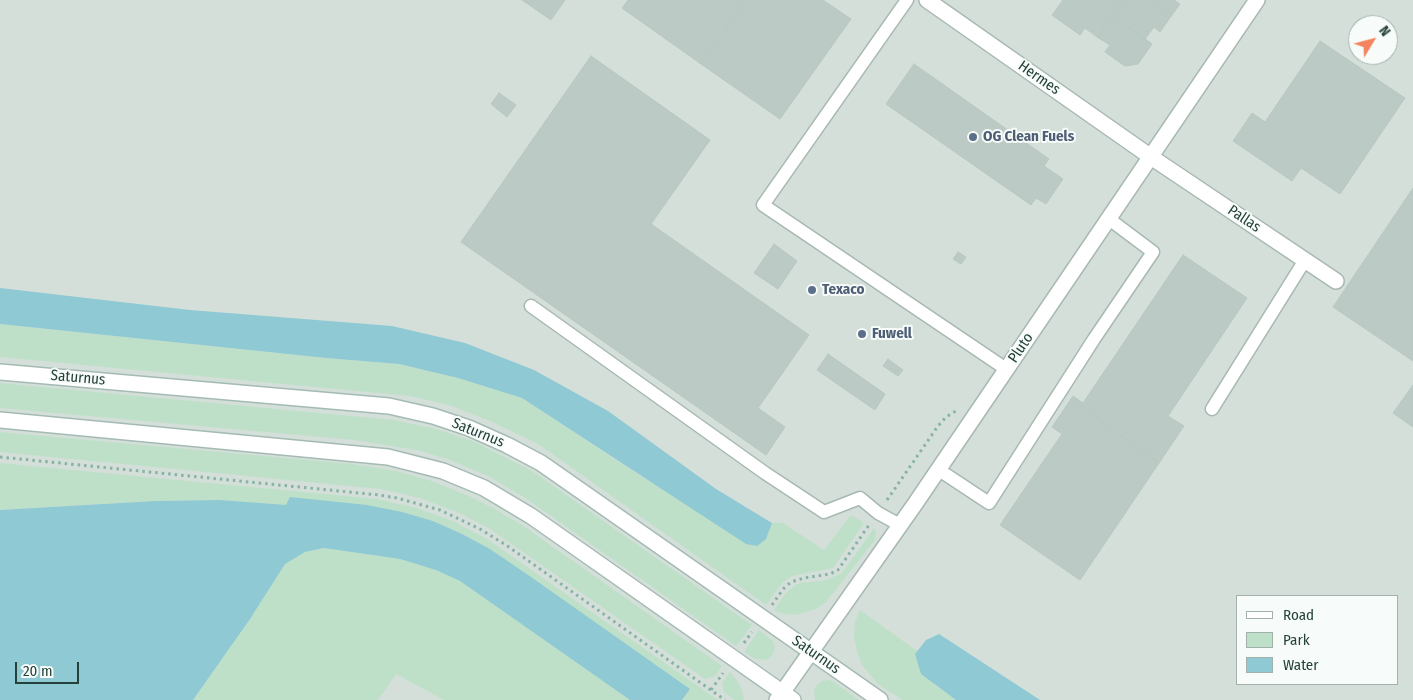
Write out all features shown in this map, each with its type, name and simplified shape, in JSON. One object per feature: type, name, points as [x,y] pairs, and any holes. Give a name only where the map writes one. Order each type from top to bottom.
[{"type":"main road","name":"Hermes","points":[[927,0],[1151,157]]},
{"type":"main road","name":"Pluto","points":[[784,698],[811,652],[938,470],[1257,0]]},
{"type":"main road","name":"Pallas","points":[[1151,157],[1336,281]]},
{"type":"main road","name":"Saturnus","points":[[0,372],[389,406],[433,416],[469,428],[541,463],[880,700]]},
{"type":"main road","points":[[0,420],[388,457],[443,471],[484,488],[531,516],[784,698]]},
{"type":"lane","points":[[907,0],[762,205],[1006,370]]},
{"type":"lane","points":[[938,470],[989,503],[1094,339],[1153,252],[1108,219]]},
{"type":"lane","points":[[1212,409],[1305,260]]},
{"type":"lane","points":[[531,306],[764,473],[824,512],[860,498],[878,513],[900,525]]},
{"type":"path","points":[[0,458],[379,495],[427,506],[461,519],[506,545],[726,700]]},
{"type":"path","points":[[741,648],[755,628]]},
{"type":"path","points":[[712,690],[726,669]]},
{"type":"shaded area","points":[[0,0],[1413,0],[1413,700],[0,700]]},
{"type":"green space","points":[[0,324],[399,364],[458,378],[522,398],[645,479],[766,539],[772,523],[783,523],[824,550],[851,515],[864,523],[833,568],[792,576],[782,583],[766,605],[538,444],[492,422],[449,405],[409,396],[0,357]]},
{"type":"green space","points":[[0,383],[394,420],[436,429],[475,442],[532,471],[752,625],[736,646],[524,497],[488,476],[450,460],[417,450],[354,440],[0,408]]},
{"type":"green space","points":[[0,432],[352,464],[396,471],[432,481],[469,496],[522,525],[722,666],[715,676],[705,679],[490,529],[459,513],[420,498],[380,489],[0,452]]},
{"type":"green space","points":[[0,463],[377,499],[417,508],[453,521],[487,539],[718,700],[682,700],[690,689],[490,549],[433,521],[220,500],[155,501],[0,510]]},
{"type":"green space","points":[[874,528],[876,532],[875,540],[826,602],[816,609],[796,615],[780,613],[774,610],[786,593],[795,585],[826,580],[842,573]]},
{"type":"green space","points":[[324,548],[400,559],[436,570],[460,581],[630,700],[444,700],[396,674],[378,700],[193,700],[250,619],[285,564],[305,552]]},
{"type":"green space","points":[[860,610],[917,651],[915,654],[936,686],[956,700],[902,700],[877,683],[862,665],[857,652],[854,637],[855,622]]},
{"type":"green space","points":[[759,630],[773,641],[775,649],[771,657],[766,660],[755,659],[744,652]]},
{"type":"green space","points":[[730,672],[742,690],[744,700],[734,700],[724,692],[722,683]]},
{"type":"green space","points":[[822,681],[834,682],[859,700],[815,700],[814,692],[816,686]]},
{"type":"water","points":[[0,288],[190,310],[392,326],[465,343],[534,370],[608,411],[716,489],[772,523],[766,539],[757,546],[746,544],[522,398],[458,378],[399,364],[0,324]]},
{"type":"water","points":[[290,497],[367,505],[402,512],[433,521],[462,534],[490,549],[690,689],[682,700],[630,700],[460,581],[436,570],[400,559],[324,548],[305,552],[285,564],[250,619],[193,700],[0,700],[0,510],[155,501],[220,500],[286,505]]},
{"type":"water","points":[[939,634],[1040,700],[956,700],[921,674],[915,654],[926,640]]},
{"type":"building","points":[[522,0],[565,0],[551,20]]},
{"type":"building","points":[[628,0],[746,0],[701,64],[622,8]]},
{"type":"building","points":[[746,0],[823,0],[851,19],[780,119],[701,64]]},
{"type":"building","points":[[1063,0],[1123,0],[1097,37],[1085,28],[1080,35],[1052,15]]},
{"type":"building","points":[[1123,0],[1151,0],[1172,15],[1160,32],[1154,27],[1145,39],[1152,44],[1112,16]]},
{"type":"building","points":[[1151,0],[1174,0],[1180,4],[1172,15]]},
{"type":"building","points":[[1112,16],[1152,44],[1138,64],[1125,66],[1105,52],[1110,45],[1097,37]]},
{"type":"building","points":[[1320,41],[1348,60],[1348,65],[1356,65],[1405,98],[1340,194],[1301,168],[1292,181],[1233,141],[1252,113],[1265,122]]},
{"type":"building","points":[[591,56],[710,140],[651,224],[809,335],[758,408],[785,427],[766,455],[461,242]]},
{"type":"building","points":[[914,64],[1049,159],[1044,166],[1063,179],[1046,204],[1036,198],[1031,205],[886,104]]},
{"type":"building","points":[[499,93],[516,105],[507,117],[491,104]]},
{"type":"building","points":[[1413,188],[1413,361],[1333,307]]},
{"type":"building","points":[[774,244],[797,261],[778,289],[754,273]]},
{"type":"building","points":[[958,252],[966,257],[961,264],[953,259]]},
{"type":"building","points":[[1183,255],[1247,298],[1168,416],[1184,426],[1159,463],[1071,399],[1073,396],[1083,403]]},
{"type":"building","points":[[828,354],[885,394],[875,410],[817,370]]},
{"type":"building","points":[[888,359],[903,370],[898,376],[883,366]]},
{"type":"building","points":[[1413,385],[1413,427],[1393,413]]},
{"type":"building","points":[[1071,399],[1159,463],[1080,580],[1000,525],[1062,434],[1052,427]]},
{"type":"place","name":"OG Clean Fuels","points":[[973,137]]},
{"type":"place","name":"Texaco","points":[[812,290]]},
{"type":"place","name":"Fuwell","points":[[862,334]]}]
